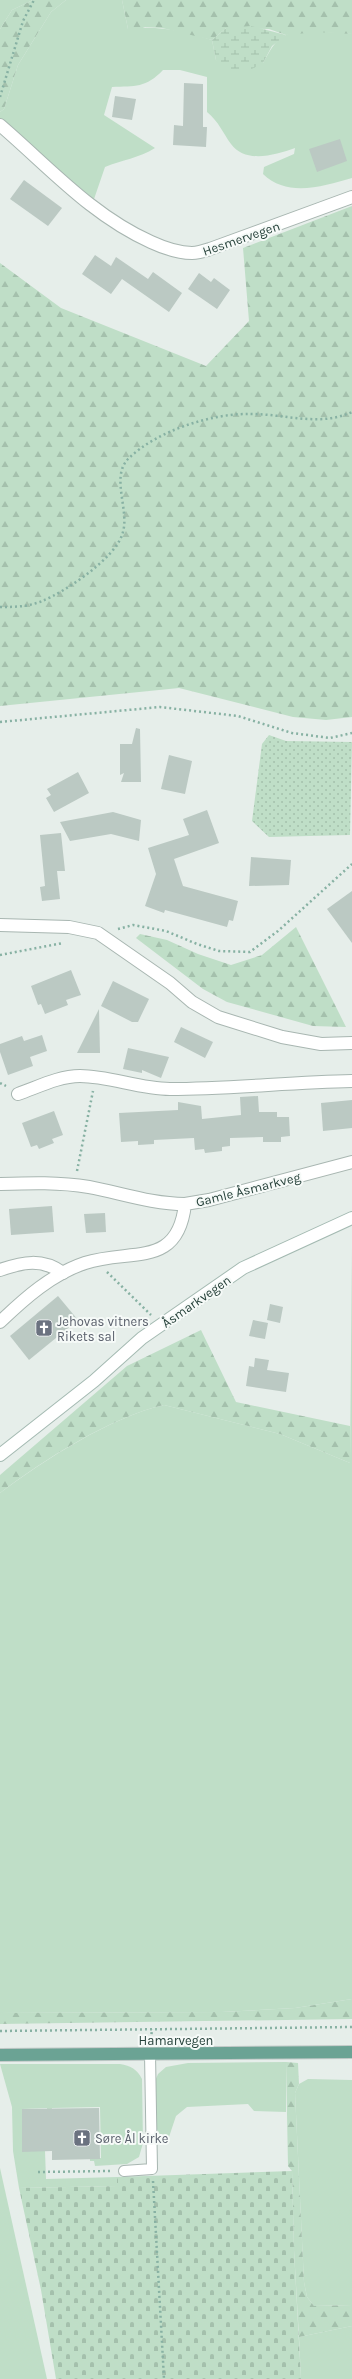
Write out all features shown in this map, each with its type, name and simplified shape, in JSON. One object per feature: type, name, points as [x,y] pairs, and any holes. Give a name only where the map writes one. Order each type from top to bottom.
[{"type":"main road","name":"Hamarvegen","points":[[0,2055],[352,2052]]},
{"type":"street","name":"Hesmervegen","points":[[0,125],[88,204],[109,220],[134,234],[178,252],[193,254],[210,249],[352,197]]},
{"type":"street","points":[[0,925],[69,926],[98,933],[170,983],[192,1002],[218,1017],[282,1037],[321,1044],[352,1043]]},
{"type":"street","points":[[18,1094],[60,1079],[79,1076],[96,1077],[146,1088],[162,1089],[210,1089],[352,1081]]},
{"type":"street","name":"Gamle Åsmarkveg","points":[[0,1322],[41,1287],[63,1273],[95,1261],[158,1251],[171,1242],[178,1231],[184,1215],[185,1204],[209,1200],[352,1162]]},
{"type":"street","points":[[0,1184],[52,1183],[168,1204],[185,1204]]},
{"type":"street","name":"Åsmarkvegen","points":[[0,1455],[94,1381],[158,1327],[243,1268],[352,1218]]},
{"type":"street","points":[[0,1270],[22,1263],[36,1262],[53,1266],[63,1273]]},
{"type":"lane","points":[[124,2171],[152,2169],[150,2054]]},
{"type":"path","points":[[0,97],[23,21],[34,0]]},
{"type":"path","points":[[0,607],[20,607],[41,602],[66,588],[103,560],[122,535],[124,517],[121,471],[127,460],[158,438],[182,427],[213,417],[250,414],[310,420],[338,418],[352,412]]},
{"type":"path","points":[[0,722],[160,707],[238,716],[292,733],[330,738],[352,733]]},
{"type":"path","points":[[98,933],[132,925],[166,932],[219,950],[250,952],[278,931],[352,864]]},
{"type":"path","points":[[0,955],[44,948],[67,941]]},
{"type":"path","points":[[74,1186],[96,1077]]},
{"type":"path","points":[[95,1261],[150,1314],[158,1327]]},
{"type":"path","points":[[0,2030],[352,2028]]},
{"type":"path","points":[[152,2169],[164,2379]]},
{"type":"path","points":[[38,2172],[124,2171]]},
{"type":"green space","points":[[0,0],[33,0],[12,10],[0,29]]},
{"type":"green space","points":[[33,0],[66,0],[51,12],[18,65],[4,109],[0,112],[0,29],[12,10]]},
{"type":"green space","points":[[66,0],[122,0],[128,29],[160,28],[212,40],[216,60],[263,63],[279,40],[282,37],[292,33],[319,32],[352,34],[352,178],[318,187],[306,188],[283,186],[273,181],[263,174],[264,167],[294,154],[295,148],[279,153],[261,156],[245,154],[237,150],[231,144],[215,120],[207,112],[207,77],[180,70],[163,70],[151,80],[140,85],[112,87],[104,115],[155,148],[137,157],[105,167],[93,202],[0,120],[0,112],[4,109],[18,65],[51,12]]},
{"type":"green space","points":[[122,0],[352,0],[352,34],[317,32],[286,35],[269,29],[226,28],[212,40],[162,28],[145,27],[131,33],[128,29]]},
{"type":"green space","points":[[251,26],[286,35],[272,46],[263,63],[248,71],[227,70],[216,60],[212,40],[226,28]]},
{"type":"green space","points":[[352,206],[352,717],[326,720],[293,717],[179,688],[0,706],[0,263],[61,308],[206,366],[249,321],[243,248]]},
{"type":"green space","points":[[269,735],[286,741],[352,742],[350,835],[269,837],[252,821],[262,744]]},
{"type":"green space","points":[[296,927],[346,1027],[313,1026],[227,1002],[203,989],[136,938],[140,934],[167,940],[198,954],[231,965],[262,955]]},
{"type":"green space","points":[[352,1247],[352,1999],[295,2008],[222,2012],[0,2013],[0,1493],[57,1454],[100,1429],[122,1419],[164,1405],[280,1434],[350,1463]]},
{"type":"green space","points":[[201,1330],[236,1402],[350,1426],[350,1463],[280,1434],[164,1405],[122,1419],[100,1429],[36,1467],[0,1493],[0,1475],[127,1366]]},
{"type":"green space","points":[[352,1999],[352,2019],[0,2024],[0,2013],[222,2012],[295,2008]]},
{"type":"green space","points":[[286,2062],[286,2112],[254,2111],[248,2104],[187,2107],[176,2116],[169,2137],[162,2136],[158,2131],[156,2126],[155,2081],[158,2074],[166,2067],[188,2063]]},
{"type":"green space","points":[[286,2062],[298,2063],[299,2084],[295,2093],[304,2282],[307,2297],[314,2306],[352,2305],[352,2326],[299,2337],[294,2250],[292,2171],[288,2166]]},
{"type":"green space","points":[[0,2064],[120,2064],[136,2070],[142,2079],[143,2143],[139,2157],[127,2164],[95,2166],[94,2161],[90,2161],[90,2159],[101,2158],[100,2107],[52,2108],[51,2118],[47,2119],[47,2108],[22,2109],[22,2151],[45,2151],[46,2179],[117,2177],[117,2186],[19,2188],[13,2151],[12,2107]]},
{"type":"green space","points":[[308,2079],[352,2080],[352,2305],[314,2306],[307,2297],[304,2282],[295,2093],[299,2084]]},
{"type":"green space","points":[[0,2168],[47,2379],[0,2379]]},
{"type":"green space","points":[[292,2171],[294,2250],[301,2379],[56,2379],[41,2290],[19,2188],[117,2186],[117,2177]]},
{"type":"green space","points":[[352,2326],[352,2379],[301,2379],[299,2337]]},
{"type":"building","points":[[184,83],[203,84],[203,127],[207,127],[206,147],[173,145],[174,125],[183,126]]},
{"type":"building","points":[[115,96],[136,99],[132,120],[112,117]]},
{"type":"building","points":[[340,139],[347,161],[317,172],[309,149]]},
{"type":"building","points":[[24,180],[62,208],[48,226],[10,199]]},
{"type":"building","points":[[95,255],[111,266],[116,257],[148,279],[153,272],[182,293],[169,312],[122,279],[111,294],[82,274]]},
{"type":"building","points":[[199,273],[211,282],[214,278],[230,290],[217,309],[188,289]]},
{"type":"building","points":[[136,728],[140,729],[141,782],[121,782],[124,773],[120,775],[120,744],[132,744]]},
{"type":"building","points":[[169,755],[192,761],[185,794],[161,789]]},
{"type":"building","points":[[78,772],[89,793],[54,812],[46,798],[51,795],[47,789]]},
{"type":"building","points":[[207,810],[219,843],[174,859],[183,886],[238,901],[233,921],[229,920],[227,927],[165,910],[164,913],[145,906],[156,874],[148,848],[189,835],[183,819]]},
{"type":"building","points":[[113,812],[141,820],[139,841],[111,834],[70,841],[60,822]]},
{"type":"building","points":[[61,833],[65,871],[57,871],[60,899],[42,901],[40,887],[45,886],[40,835]]},
{"type":"building","points":[[251,857],[291,860],[289,885],[249,886]]},
{"type":"building","points":[[352,891],[352,943],[327,909]]},
{"type":"building","points":[[71,970],[81,995],[66,1000],[68,1005],[45,1014],[41,1004],[38,1005],[31,986]]},
{"type":"building","points":[[113,981],[149,999],[138,1022],[132,1022],[101,1006]]},
{"type":"building","points":[[99,1009],[100,1053],[77,1053]]},
{"type":"building","points":[[181,1027],[213,1042],[205,1058],[174,1042]]},
{"type":"building","points":[[42,1035],[47,1051],[30,1057],[33,1066],[8,1075],[0,1052],[0,1044],[22,1036],[24,1041]]},
{"type":"building","points":[[128,1048],[169,1057],[161,1078],[142,1070],[142,1073],[123,1069]]},
{"type":"building","points":[[258,1096],[259,1112],[277,1112],[277,1117],[289,1117],[290,1136],[281,1137],[281,1142],[263,1142],[263,1137],[230,1138],[230,1146],[222,1147],[222,1151],[205,1153],[204,1149],[195,1150],[194,1138],[154,1140],[154,1144],[138,1145],[138,1141],[121,1142],[119,1113],[178,1110],[178,1102],[201,1106],[202,1119],[241,1115],[240,1097]]},
{"type":"building","points":[[352,1100],[352,1128],[323,1131],[321,1103]]},
{"type":"building","points":[[54,1111],[63,1135],[52,1139],[54,1143],[39,1149],[37,1145],[31,1147],[22,1123]]},
{"type":"building","points":[[52,1206],[54,1232],[11,1235],[9,1209]]},
{"type":"building","points":[[105,1213],[106,1232],[86,1233],[84,1214]]},
{"type":"building","name":"Jehovas vitners Rikets sal","points":[[58,1296],[78,1320],[29,1360],[10,1336]]},
{"type":"building","points":[[270,1304],[283,1307],[280,1323],[267,1320]]},
{"type":"building","points":[[253,1320],[268,1323],[265,1339],[249,1336]]},
{"type":"building","points":[[255,1358],[269,1360],[267,1370],[289,1373],[286,1392],[246,1386],[249,1366],[254,1367]]},
{"type":"building","points":[[99,2108],[100,2159],[52,2160],[52,2151],[22,2152],[22,2109]]},
{"type":"place","name":"Jehovas vitners Rikets sal","points":[[44,1328]]},
{"type":"place","name":"Søre Ål kirke","points":[[82,2138]]}]
